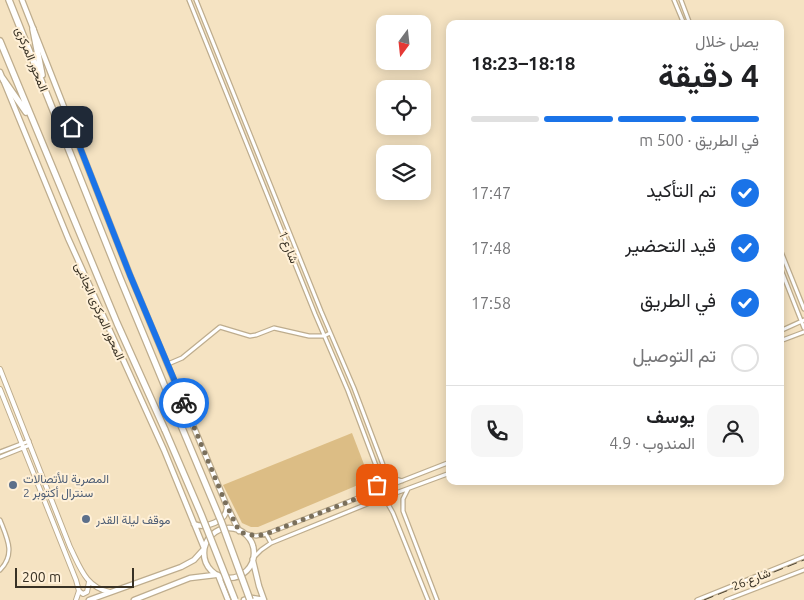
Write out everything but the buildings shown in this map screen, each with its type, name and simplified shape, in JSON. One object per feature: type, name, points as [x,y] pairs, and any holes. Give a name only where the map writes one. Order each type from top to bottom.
[{"type":"highway","name":"المحور المركزى","points":[[9,0],[250,600]]},
{"type":"highway","points":[[33,28],[44,87]]},
{"type":"highway","name":"المحور المركزى","points":[[0,41],[31,119],[201,514],[235,600]]},
{"type":"highway","points":[[3,79],[31,119]]},
{"type":"main road","points":[[22,0],[130,275],[227,506],[241,532],[249,539],[258,586],[264,600]]},
{"type":"main road","name":"المحور المركزى الجانبى","points":[[0,72],[68,238],[164,450],[204,548]]},
{"type":"main road","points":[[194,524],[204,526],[223,518],[226,514],[227,506]]},
{"type":"main road","points":[[89,600],[176,569],[194,560],[211,536],[218,531],[226,529],[241,532]]},
{"type":"main road","points":[[204,548],[205,562],[217,575],[228,600]]},
{"type":"main road","points":[[134,600],[198,576],[217,575],[229,578],[237,576],[247,570],[252,559]]},
{"type":"main road","points":[[176,569],[181,581]]},
{"type":"main road","points":[[244,600],[252,598],[264,600]]},
{"type":"street","name":"شارع 1","points":[[189,0],[324,336],[348,390],[378,471],[378,482],[371,493]]},
{"type":"street","name":"شارع 1","points":[[196,0],[354,388],[385,470],[392,478],[402,481]]},
{"type":"street","points":[[674,0],[682,20]]},
{"type":"street","points":[[681,0],[688,20]]},
{"type":"street","points":[[219,74],[225,72]]},
{"type":"street","points":[[784,259],[804,309]]},
{"type":"street","points":[[784,276],[803,321],[804,328]]},
{"type":"street","points":[[784,328],[803,321]]},
{"type":"street","points":[[168,364],[182,358],[220,327],[250,336],[277,328],[299,335],[324,336],[330,333]]},
{"type":"street","points":[[784,340],[804,332]]},
{"type":"street","points":[[0,369],[70,547],[84,576],[89,582],[100,589],[112,593]]},
{"type":"street","points":[[0,389],[76,580],[79,591],[76,600]]},
{"type":"street","points":[[0,457],[29,443]]},
{"type":"street","points":[[0,452],[22,446]]},
{"type":"street","points":[[241,532],[256,536],[266,534],[446,464]]},
{"type":"street","points":[[252,559],[271,544],[446,474]]},
{"type":"street","points":[[408,489],[404,496],[402,507],[438,600]]},
{"type":"street","points":[[377,500],[385,503],[391,509],[428,600]]},
{"type":"street","points":[[0,520],[10,545],[10,552],[9,559],[0,570]]},
{"type":"street","points":[[266,534],[271,544]]},
{"type":"street","name":"شارع 26","points":[[697,600],[804,557]]},
{"type":"street","name":"شارع 26","points":[[726,600],[804,570]]},
{"type":"street","points":[[419,579],[428,576]]},
{"type":"street","points":[[79,591],[83,594],[87,592],[89,582]]},
{"type":"shaded area","points":[[352,433],[370,480],[258,527],[251,527],[242,523],[223,485]]},
{"type":"railway","points":[[704,600],[804,560]]},
{"type":"way so far","points":[[184,403],[226,504],[239,531],[243,534],[256,536],[266,534],[371,493],[377,485]]},
{"type":"place","name":"المصرية للأتصالات سنترال أكتوبر 2","points":[[13,485]]},
{"type":"place","name":"موقف ليلة القدر","points":[[86,519]]},
{"type":"route","points":[[72,127],[130,275],[184,403]]}]
